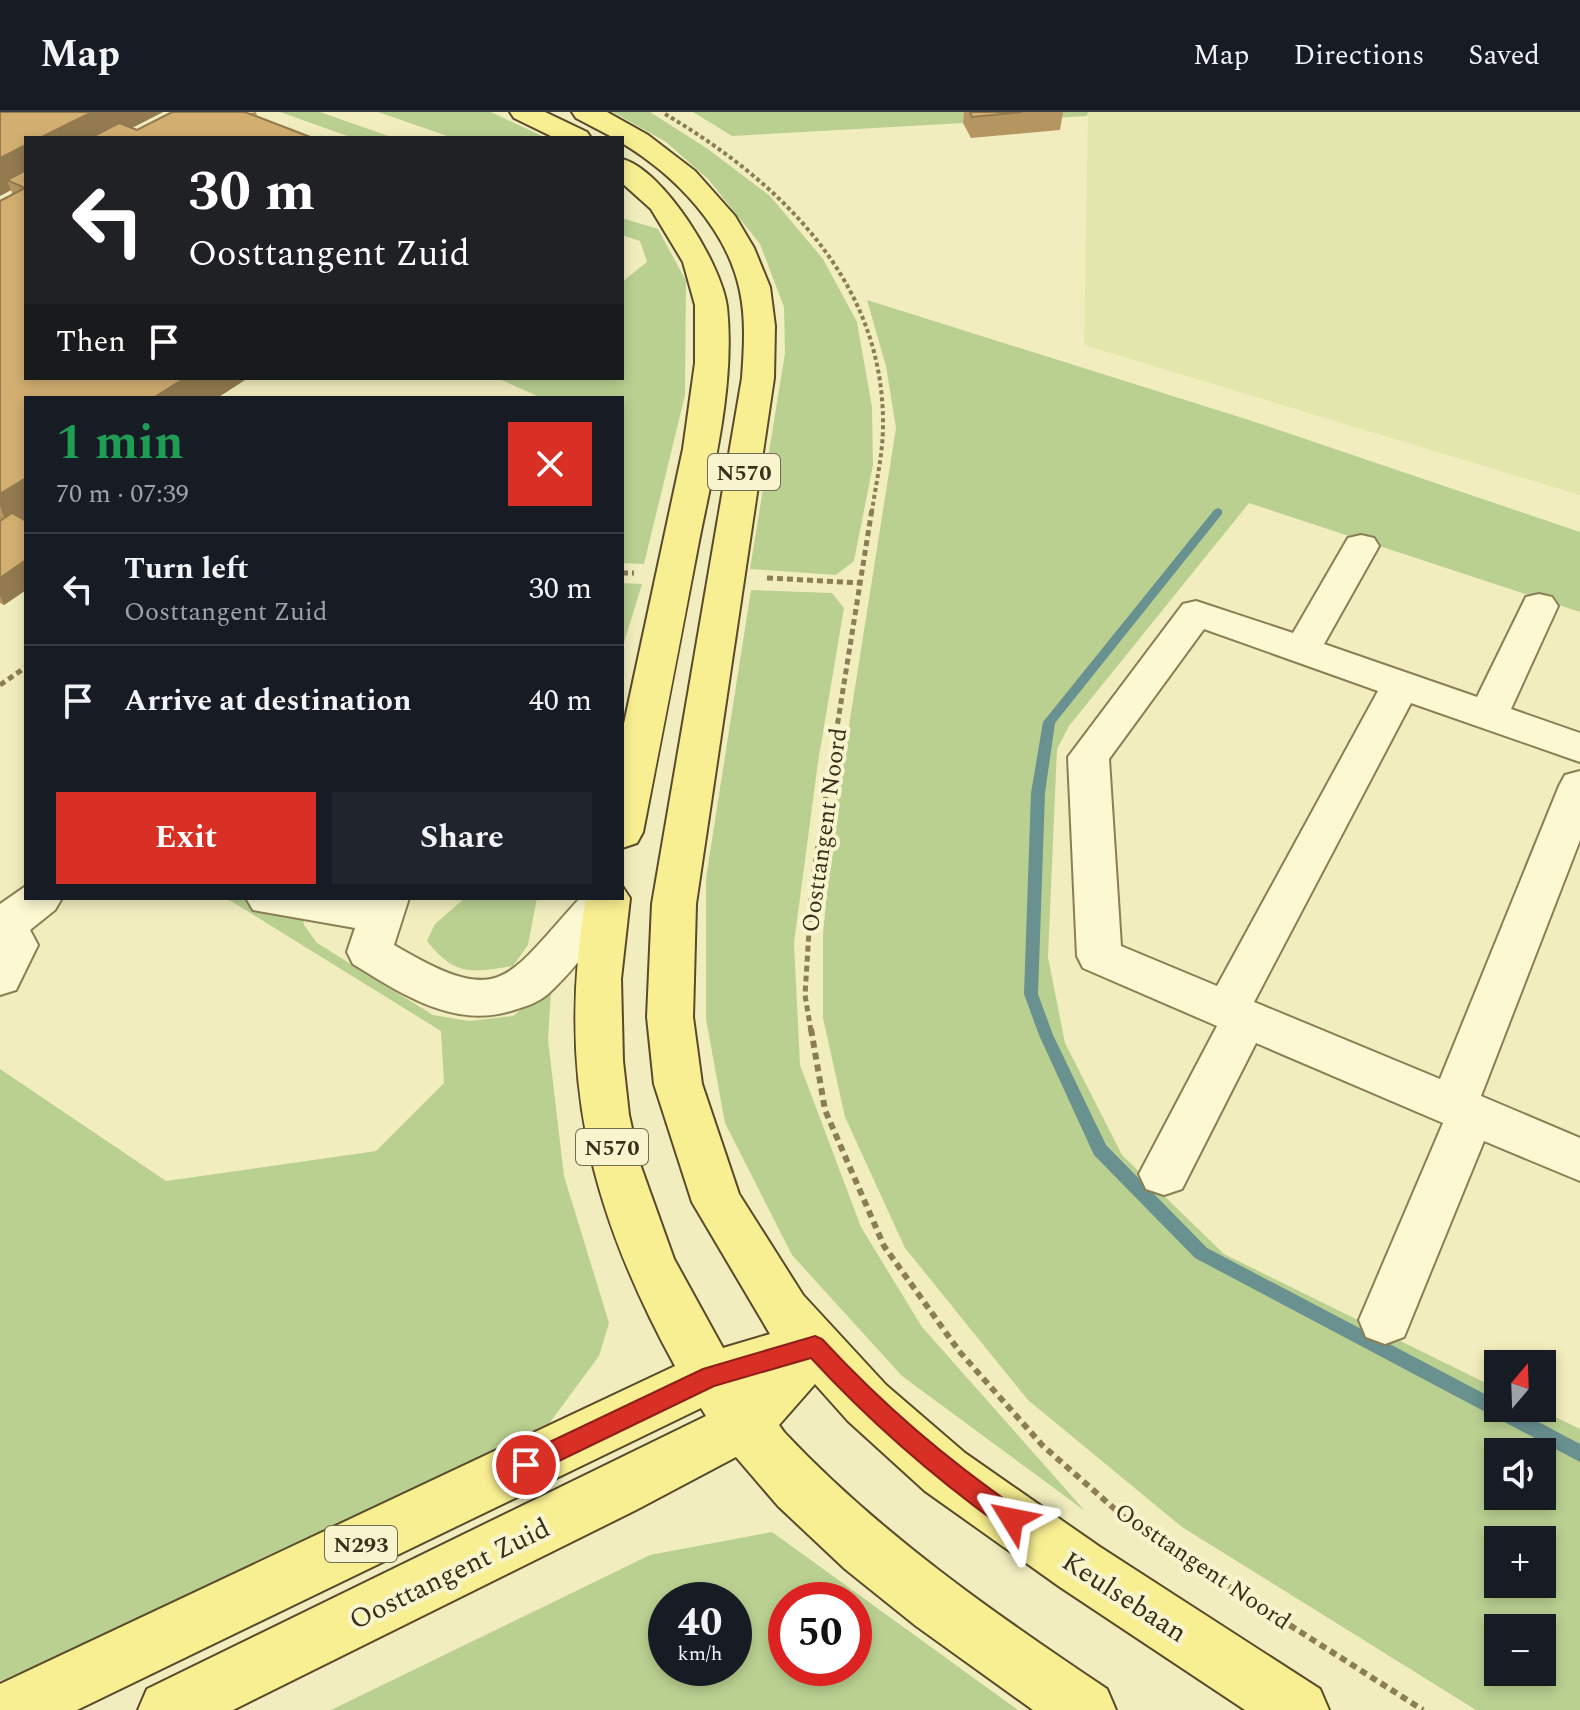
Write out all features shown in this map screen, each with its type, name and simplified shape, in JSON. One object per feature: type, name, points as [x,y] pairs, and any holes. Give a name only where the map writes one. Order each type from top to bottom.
[{"type":"main road","points":[[524,112],[573,136]]},
{"type":"main road","name":"N570","points":[[586,112],[631,136],[687,180],[729,225],[752,277],[760,343],[758,378],[674,904],[670,1017],[678,1084],[717,1202],[784,1312],[815,1346]]},
{"type":"main road","name":"N570","points":[[624,170],[662,204],[698,262],[711,305],[709,401],[624,822]]},
{"type":"main road","name":"N570","points":[[607,900],[598,991],[599,1064],[605,1118],[635,1223],[673,1309],[710,1377],[743,1425],[797,1486],[885,1565],[1086,1710]]},
{"type":"main road","name":"N293","points":[[11,1710],[710,1377],[815,1346]]},
{"type":"main road","name":"Oosttangent Zuid","points":[[168,1710],[602,1498],[743,1425],[815,1346]]},
{"type":"main road","name":"Keulsebaan","points":[[815,1346],[867,1403],[945,1472],[1080,1567],[1299,1710]]},
{"type":"street","points":[[1302,650],[1361,546]]},
{"type":"street","points":[[1488,715],[1539,606]]},
{"type":"street","points":[[1580,748],[1196,613],[1088,757],[1099,956],[1580,1160]]},
{"type":"street","points":[[1164,1174],[1236,1014],[1401,685]]},
{"type":"street","points":[[1385,1320],[1580,786]]},
{"type":"street","points":[[0,977],[16,945],[3,923],[37,900]]},
{"type":"street","points":[[280,900],[353,912],[386,900]]},
{"type":"street","points":[[386,900],[369,952],[435,991],[462,1000],[515,993],[530,983],[605,900]]},
{"type":"path","name":"Oosttangent Noord","points":[[660,112],[693,129],[762,178],[796,211],[828,251],[861,312],[875,358],[884,420],[862,583],[812,883],[805,995],[825,1110],[884,1246],[959,1351],[1042,1445],[1134,1526],[1423,1710]]},
{"type":"path","points":[[758,577],[862,583]]},
{"type":"path","points":[[0,685],[24,668]]},
{"type":"green space","points":[[280,112],[320,112],[388,136],[347,136]]},
{"type":"green space","points":[[378,112],[491,112],[542,136],[447,136]]},
{"type":"green space","points":[[613,112],[650,112],[708,149],[770,196],[823,259],[857,322],[872,407],[873,465],[854,561],[836,575],[750,569],[785,353],[784,307],[760,244],[708,179],[666,142]]},
{"type":"green space","points":[[693,112],[1088,112],[1087,116],[732,136]]},
{"type":"green space","points":[[1088,112],[1580,112],[1580,495],[1084,345]]},
{"type":"green space","points":[[624,219],[658,229],[686,281],[685,395],[644,564],[624,563],[624,396],[537,396],[501,380],[624,380],[624,280],[647,262],[640,241],[624,236]]},
{"type":"green space","points":[[867,300],[1252,421],[1580,532],[1580,612],[1249,503],[1069,726],[1057,749],[1048,957],[1065,1043],[1122,1155],[1224,1254],[1484,1382],[1484,1422],[1556,1422],[1556,1417],[1580,1429],[1580,1710],[1476,1710],[1182,1527],[1028,1400],[905,1248],[845,1117],[823,1018],[823,934],[833,827],[896,428],[886,366]]},
{"type":"green space","points":[[624,583],[642,584],[624,642]]},
{"type":"green space","points":[[751,590],[832,593],[844,608],[818,762],[794,943],[800,1065],[861,1227],[922,1327],[1085,1511],[902,1376],[792,1255],[725,1123],[706,1019],[706,878]]},
{"type":"green space","points":[[229,900],[301,909],[304,925],[317,943],[433,1015],[469,1021],[513,1016],[533,1000],[552,974],[548,1040],[564,1176],[609,1323],[599,1356],[548,1425],[402,1507],[0,1681],[0,1069],[166,1181],[376,1151],[444,1083],[441,1031]]},
{"type":"green space","points":[[463,900],[537,900],[528,945],[513,966],[474,970],[455,966],[427,941],[435,924]]},
{"type":"green space","points":[[772,1532],[841,1582],[768,1582],[768,1686],[872,1686],[872,1604],[1018,1710],[331,1710],[650,1555]]},
{"type":"building","points":[[0,112],[92,112],[44,136],[24,136],[24,146],[0,158]]},
{"type":"building","points":[[172,112],[245,112],[308,136],[94,136],[119,123],[137,130]]},
{"type":"building","points":[[970,112],[1022,112],[972,117]]},
{"type":"building","points":[[24,171],[24,188],[7,180]]},
{"type":"building","points":[[24,189],[24,380],[182,380],[156,396],[24,396],[24,479],[0,494],[0,201]]},
{"type":"building","points":[[12,513],[24,520],[24,561],[0,578],[0,521]]},
{"type":"waterway","points":[[1218,512],[1049,722],[1038,793],[1031,994],[1046,1035],[1100,1150],[1201,1253],[1580,1453]]},
{"type":"route","points":[[526,1465],[710,1377],[815,1346],[867,1403],[945,1472],[1012,1519]]}]
